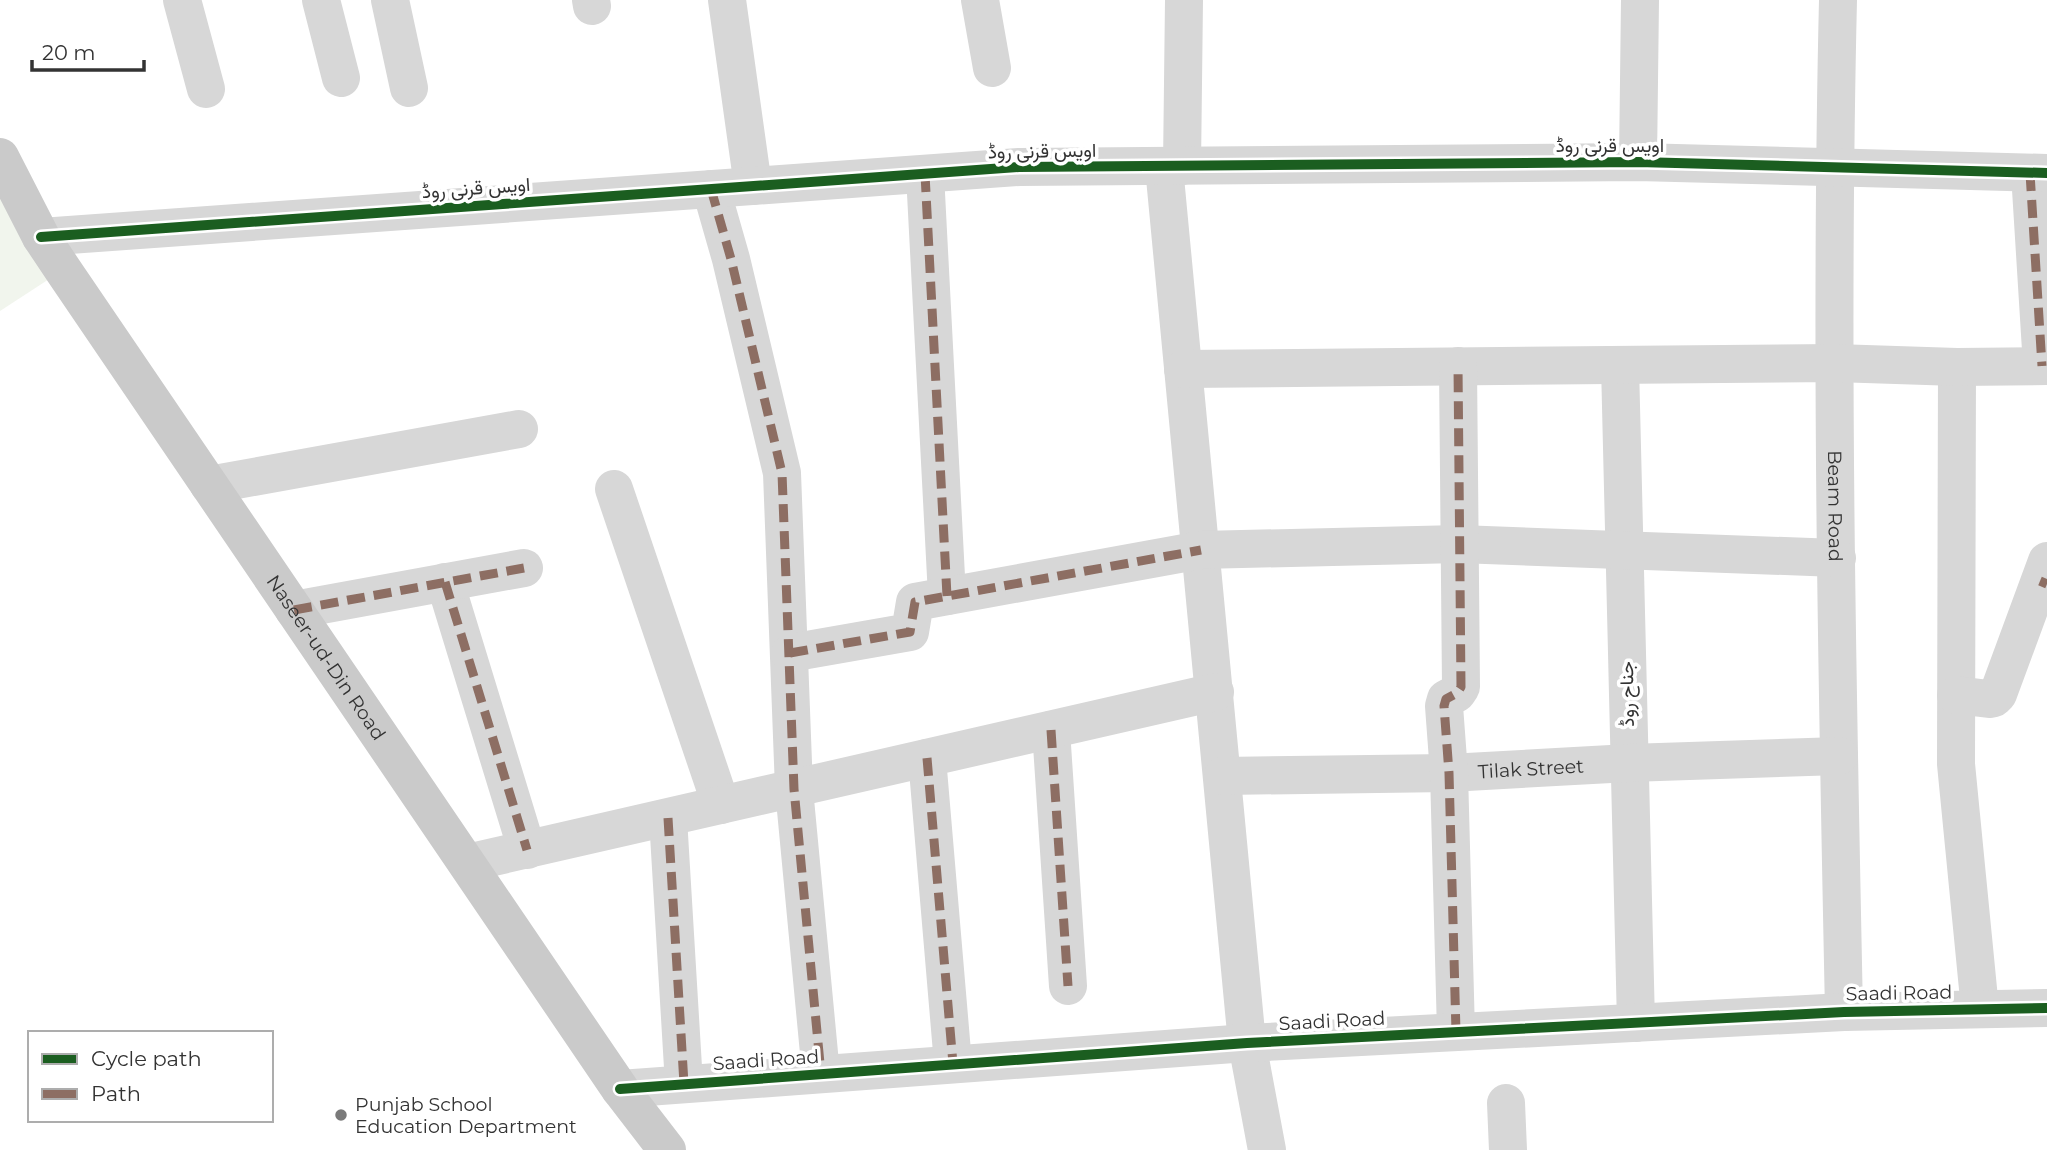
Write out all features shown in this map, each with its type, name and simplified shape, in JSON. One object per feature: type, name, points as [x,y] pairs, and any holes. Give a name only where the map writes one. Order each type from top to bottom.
[{"type":"main road","name":"Naseer-ud-Din Road","points":[[0,158],[41,237],[620,1089],[667,1150]]},
{"type":"street","points":[[182,0],[206,89]]},
{"type":"street","points":[[321,0],[341,78]]},
{"type":"street","points":[[390,0],[409,88]]},
{"type":"street","points":[[727,0],[753,186]]},
{"type":"street","points":[[980,0],[992,68]]},
{"type":"street","points":[[1184,0],[1173,166],[1183,369],[1247,1043],[1267,1150]]},
{"type":"street","points":[[1638,162],[1640,0]]},
{"type":"street","name":"Beam Road","points":[[1838,0],[1834,167],[1835,363],[1844,1012]]},
{"type":"street","name":"اویس قرنی روڈ","points":[[41,237],[1019,167],[1638,162],[2039,173]]},
{"type":"street","points":[[1183,369],[1835,363],[1957,367],[2044,366],[2039,173]]},
{"type":"street","points":[[926,174],[947,596]]},
{"type":"street","points":[[711,189],[732,259],[782,473],[794,789],[821,1074]]},
{"type":"street","name":"جناح روڈ","points":[[1620,365],[1636,1023]]},
{"type":"street","points":[[1456,1032],[1449,772],[1444,706],[1446,699],[1457,693],[1461,687],[1458,366]]},
{"type":"street","points":[[1957,367],[1956,764],[1980,1009]]},
{"type":"street","points":[[209,485],[519,429]]},
{"type":"street","points":[[614,489],[721,805]]},
{"type":"street","points":[[790,653],[910,632],[915,602],[1201,550],[1459,544],[1837,558]]},
{"type":"street","points":[[294,610],[524,568]]},
{"type":"street","points":[[1956,695],[1989,699],[1998,694],[2045,575]]},
{"type":"street","points":[[445,582],[527,850]]},
{"type":"street","points":[[467,863],[1215,692]]},
{"type":"street","points":[[1051,730],[1068,986]]},
{"type":"street","name":"Tilak Street","points":[[1223,776],[1449,772],[1839,756]]},
{"type":"street","points":[[927,758],[953,1064]]},
{"type":"street","points":[[668,818],[684,1084]]},
{"type":"street","name":"Saadi Road","points":[[620,1089],[1247,1043],[1844,1012],[2047,1008]]},
{"type":"street","points":[[1506,1103],[1508,1150]]},
{"type":"shaded area","points":[[0,157],[63,270],[0,311]]},
{"type":"marked path","points":[[2030,173],[2042,366]]},
{"type":"marked path","points":[[925,174],[947,596]]},
{"type":"marked path","points":[[711,189],[731,259],[782,473],[794,789],[821,1074]]},
{"type":"marked path","points":[[1456,1032],[1449,773],[1444,706],[1446,699],[1457,693],[1461,687],[1458,366]]},
{"type":"marked path","points":[[790,653],[910,632],[915,602],[1201,550]]},
{"type":"marked path","points":[[294,610],[524,568]]},
{"type":"marked path","points":[[2040,581],[2047,584]]},
{"type":"marked path","points":[[445,582],[527,850]]},
{"type":"marked path","points":[[1051,730],[1068,986]]},
{"type":"marked path","points":[[927,758],[953,1064]]},
{"type":"marked path","points":[[668,818],[684,1084]]},
{"type":"cycle path","points":[[41,237],[1019,167],[1638,162],[2047,173]]},
{"type":"cycle path","points":[[620,1089],[1247,1043],[1844,1012],[2047,1008]]},
{"type":"place","name":"Punjab School Education Department","points":[[341,1115]]}]
